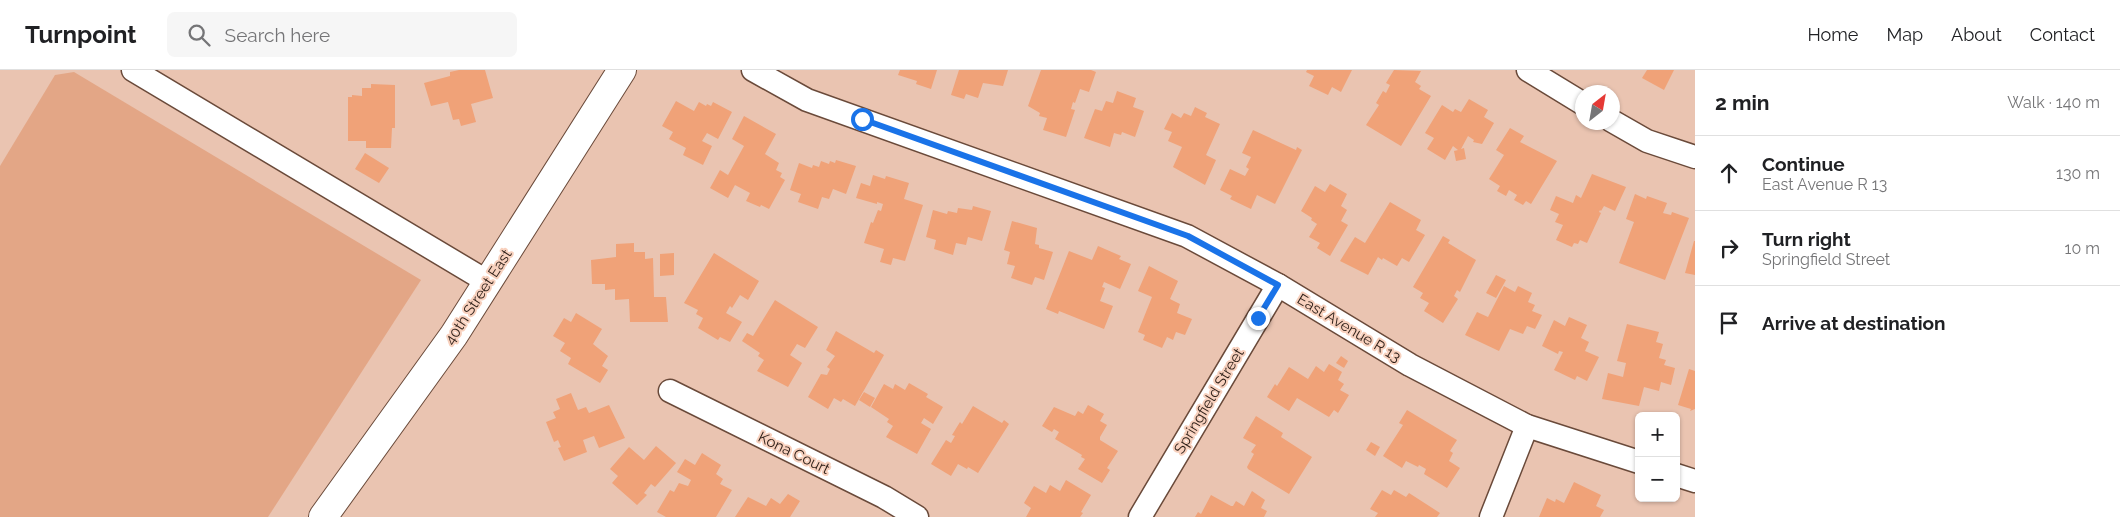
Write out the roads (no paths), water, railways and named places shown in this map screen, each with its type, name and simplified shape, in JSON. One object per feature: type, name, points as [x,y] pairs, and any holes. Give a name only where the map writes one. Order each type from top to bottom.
[{"type":"main road","name":"40th Street East","points":[[323,517],[448,343],[622,70]]},
{"type":"street","points":[[133,70],[488,282]]},
{"type":"street","name":"East Avenue R 13","points":[[753,70],[807,100],[1188,236],[1278,285],[1410,365],[1527,426],[1635,461]]},
{"type":"street","points":[[1528,70],[1575,99]]},
{"type":"street","points":[[1620,126],[1646,142],[1695,157]]},
{"type":"street","name":"Springfield Street","points":[[1140,517],[1278,285]]},
{"type":"street","name":"Kona Court","points":[[670,391],[884,497],[917,517]]},
{"type":"street","points":[[1491,517],[1527,426]]},
{"type":"street","points":[[1680,476],[1695,481]]}]
